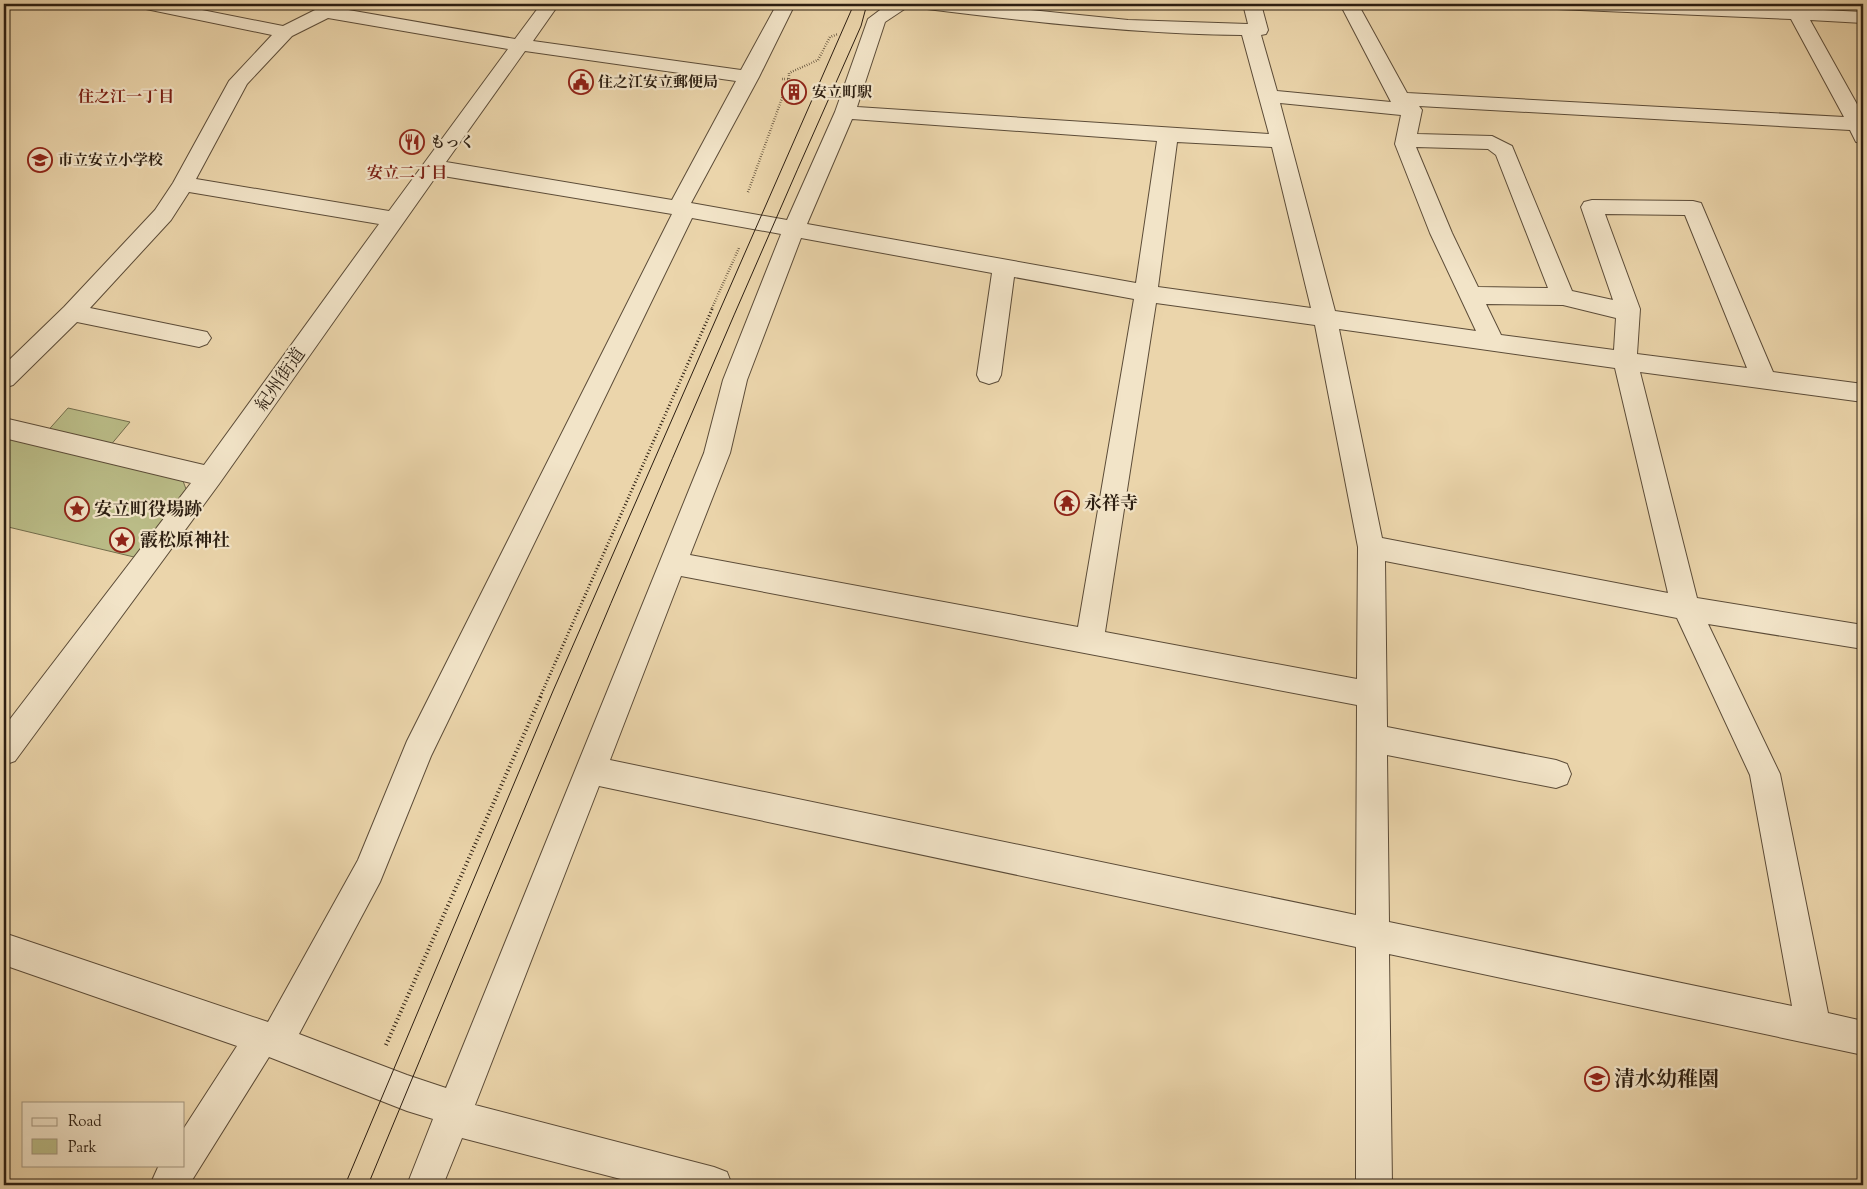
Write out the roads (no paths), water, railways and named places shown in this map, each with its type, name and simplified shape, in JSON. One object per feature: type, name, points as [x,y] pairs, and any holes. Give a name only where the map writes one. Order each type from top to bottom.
[{"type":"street","points":[[146,4],[285,32]]},
{"type":"street","name":"紀州街道","points":[[4,751],[210,477],[550,4]]},
{"type":"street","points":[[185,1160],[269,1039],[369,871],[418,752],[681,208],[786,4]]},
{"type":"street","points":[[425,1185],[717,453],[735,380],[794,229],[845,112],[877,19],[900,4]]},
{"type":"street","points":[[927,4],[1086,23],[1189,30],[1259,30],[1252,4]]},
{"type":"street","points":[[1086,23],[1090,4]]},
{"type":"street","points":[[1349,4],[1401,104],[1412,110],[1405,144],[1441,233],[1493,342]]},
{"type":"street","points":[[1557,4],[1795,9],[1863,17]]},
{"type":"street","points":[[4,379],[72,313],[163,215],[183,184],[239,81],[285,32],[328,8],[520,45],[749,77]]},
{"type":"street","points":[[1795,9],[1862,128]]},
{"type":"street","points":[[1250,30],[1281,141],[1325,318],[1370,547],[1374,1185]]},
{"type":"street","points":[[1267,96],[1862,128]]},
{"type":"street","points":[[845,112],[1168,136],[1281,141]]},
{"type":"street","points":[[1090,642],[1146,293],[1168,136]]},
{"type":"street","points":[[1406,140],[1492,143],[1505,151],[1563,297]]},
{"type":"street","points":[[432,166],[681,208],[1004,269],[1146,293],[1863,393]]},
{"type":"street","points":[[183,184],[394,219]]},
{"type":"street","points":[[1764,380],[1693,208],[1592,207],[1628,312],[1625,361],[1686,608],[1765,774],[1813,1026]]},
{"type":"street","points":[[989,375],[1004,269]]},
{"type":"street","points":[[1471,295],[1563,297],[1628,312]]},
{"type":"street","points":[[72,313],[199,338]]},
{"type":"street","points":[[4,428],[210,477]]},
{"type":"street","points":[[1370,547],[1686,608],[1863,637]]},
{"type":"street","points":[[672,563],[1372,695]]},
{"type":"street","points":[[1372,738],[1556,774]]},
{"type":"street","points":[[590,770],[1372,933],[1863,1038]]},
{"type":"street","points":[[4,950],[269,1039],[453,1112],[714,1185]]},
{"type":"street","points":[[168,1185],[180,1166]]},
{"type":"tram line","points":[[345,1185],[553,691],[854,4]]},
{"type":"tram line","points":[[368,1185],[672,459],[861,26],[867,4]]},
{"type":"place","name":"住之江安立郵便局","points":[[581,82]]},
{"type":"place","name":"安立町駅","points":[[794,92]]},
{"type":"place","name":"もっく","points":[[412,142]]},
{"type":"place","name":"市立安立小学校","points":[[40,160]]},
{"type":"place","name":"永祥寺","points":[[1067,503]]},
{"type":"place","name":"安立町役場跡","points":[[77,509]]},
{"type":"place","name":"霰松原神社","points":[[122,540]]},
{"type":"place","name":"清水幼稚園","points":[[1597,1079]]},
{"type":"district","name":"住之江一丁目","points":[[126,96]]},
{"type":"district","name":"安立二丁目","points":[[407,172]]}]
